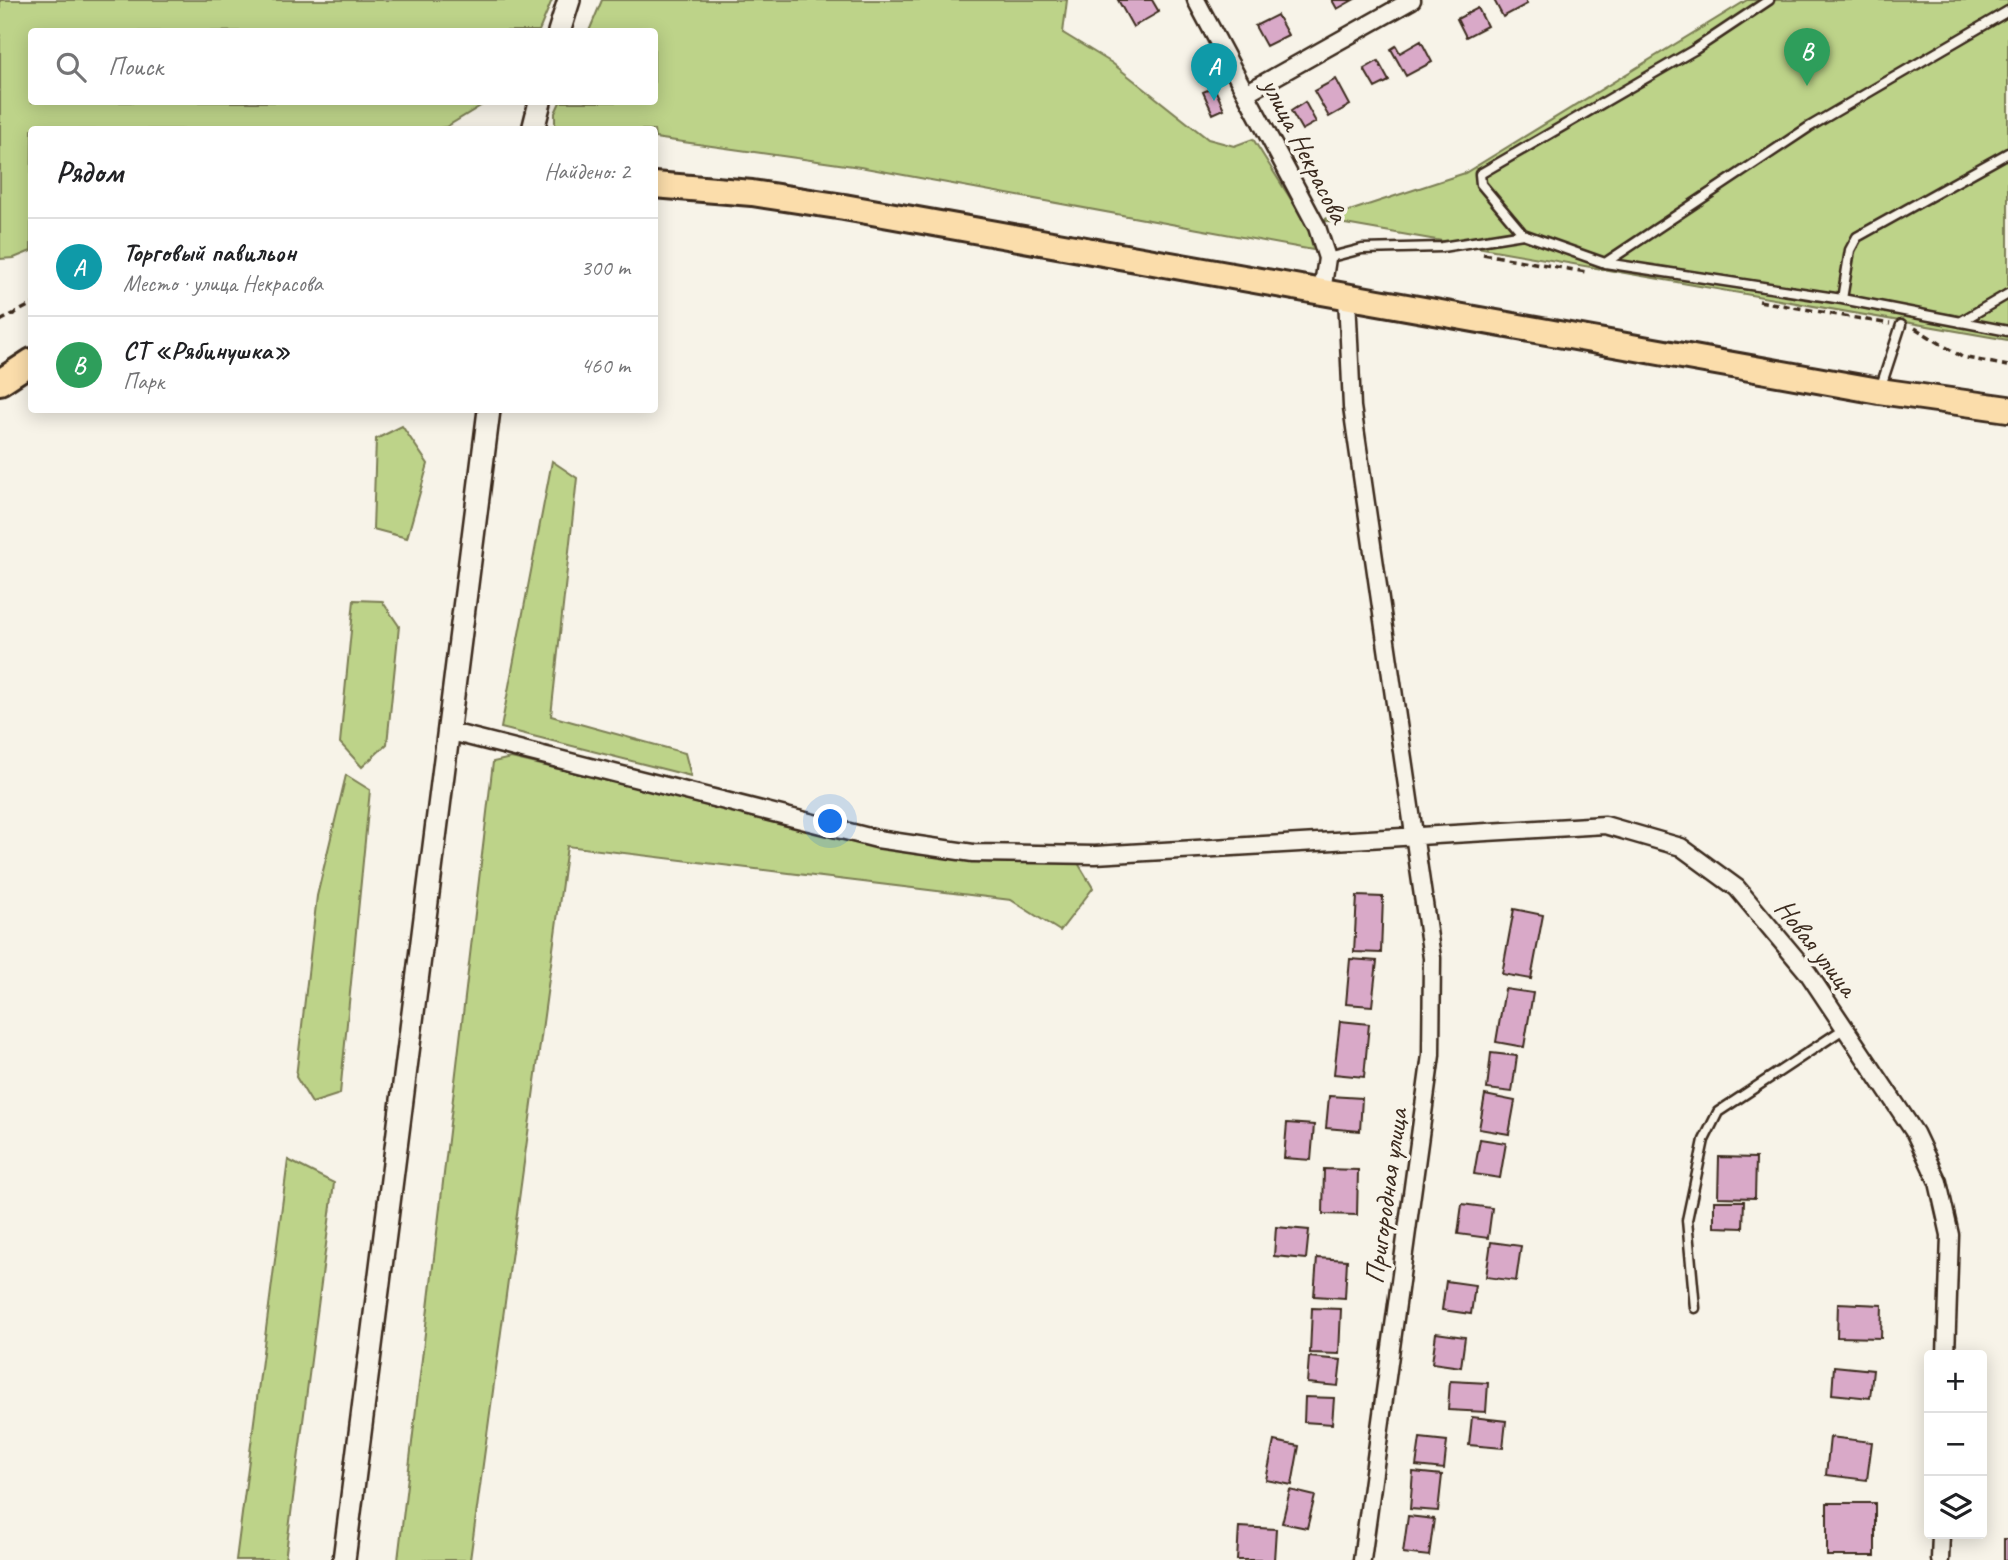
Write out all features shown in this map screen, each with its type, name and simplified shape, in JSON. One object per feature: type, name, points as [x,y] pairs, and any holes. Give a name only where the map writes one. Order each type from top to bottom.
[{"type":"main road","points":[[658,185],[738,192],[844,207],[1879,391],[2008,409]]},
{"type":"main road","points":[[0,382],[28,364]]},
{"type":"street","points":[[560,28],[569,0]]},
{"type":"street","name":"улица Некрасова","points":[[1196,0],[1317,227],[1327,258],[1322,292]]},
{"type":"street","points":[[1246,93],[1412,0]]},
{"type":"street","points":[[534,126],[539,105]]},
{"type":"street","name":"Пригородная улица","points":[[1347,296],[1352,407],[1432,958],[1431,1055],[1362,1560]]},
{"type":"street","points":[[344,1560],[489,413]]},
{"type":"street","name":"Новая улица","points":[[447,731],[877,839],[973,853],[1096,855],[1605,825],[1681,847],[1737,888],[1808,973],[1915,1133],[1938,1182],[1950,1236],[1947,1350]]},
{"type":"street","points":[[1940,1560],[1941,1539]]},
{"type":"lane","points":[[1523,234],[1481,184],[1480,174],[1694,50],[1769,0]]},
{"type":"lane","points":[[1605,263],[1819,120],[2008,10]]},
{"type":"lane","points":[[1842,299],[1850,250],[1857,237],[2008,153]]},
{"type":"lane","points":[[1327,258],[1362,249],[1442,247],[1523,234],[1605,263],[1842,299],[2008,331]]},
{"type":"lane","points":[[1960,321],[2008,294]]},
{"type":"lane","points":[[1879,391],[1901,326]]},
{"type":"lane","points":[[1695,1308],[1688,1220],[1704,1140],[1718,1112],[1845,1028]]},
{"type":"path","points":[[1483,254],[1591,272]]},
{"type":"path","points":[[1752,300],[1918,328],[1962,357],[2008,366]]},
{"type":"path","points":[[0,321],[28,306]]},
{"type":"green space","points":[[0,0],[552,0],[540,28],[28,28],[28,105],[482,105],[448,126],[28,126],[28,252],[14,258],[0,259]]},
{"type":"green space","points":[[602,0],[1067,0],[1063,33],[1112,63],[1208,139],[1234,146],[1253,139],[1309,228],[1313,250],[860,167],[658,138],[658,126],[555,126],[555,113],[559,105],[658,105],[658,28],[590,28]]},
{"type":"green space","points":[[1747,0],[2008,0],[2008,340],[1322,220],[1465,173]]},
{"type":"green space","points":[[402,426],[428,464],[407,538],[373,529],[376,439]]},
{"type":"green space","points":[[552,461],[577,478],[551,716],[685,753],[691,776],[501,728]]},
{"type":"green space","points":[[354,600],[382,601],[399,626],[387,744],[362,767],[340,743]]},
{"type":"green space","points":[[511,758],[921,853],[1078,863],[1093,888],[1060,931],[1011,900],[567,846],[470,1560],[398,1560],[493,762]]},
{"type":"green space","points":[[346,775],[370,790],[340,1094],[312,1103],[296,1077],[317,896]]},
{"type":"green space","points":[[288,1160],[334,1183],[285,1560],[236,1560]]},
{"type":"building","points":[[1118,0],[1152,0],[1159,12],[1133,27]]},
{"type":"building","points":[[1332,0],[1353,0],[1337,9]]},
{"type":"building","points":[[1494,0],[1525,0],[1527,4],[1503,17]]},
{"type":"building","points":[[1478,8],[1487,26],[1466,37],[1457,19]]},
{"type":"building","points":[[1277,15],[1288,35],[1266,46],[1255,26]]},
{"type":"building","points":[[1421,41],[1432,62],[1406,76],[1391,49],[1396,46],[1400,53]]},
{"type":"building","points":[[1378,61],[1389,81],[1375,88],[1364,69]]},
{"type":"building","points":[[1336,79],[1350,105],[1329,117],[1314,91]]},
{"type":"building","points":[[1214,87],[1224,109],[1213,114],[1203,92]]},
{"type":"building","points":[[1305,102],[1316,122],[1302,130],[1291,111]]},
{"type":"building","points":[[1357,896],[1383,897],[1381,953],[1354,952]]},
{"type":"building","points":[[1514,909],[1543,915],[1531,979],[1502,974]]},
{"type":"building","points":[[1350,959],[1377,961],[1372,1006],[1346,1004]]},
{"type":"building","points":[[1505,989],[1533,993],[1524,1047],[1496,1042]]},
{"type":"building","points":[[1340,1021],[1369,1024],[1364,1077],[1334,1074]]},
{"type":"building","points":[[1491,1053],[1517,1056],[1512,1092],[1487,1089]]},
{"type":"building","points":[[1485,1095],[1515,1101],[1509,1134],[1479,1129]]},
{"type":"building","points":[[1329,1096],[1362,1098],[1360,1131],[1326,1128]]},
{"type":"building","points":[[1287,1123],[1314,1125],[1311,1160],[1284,1158]]},
{"type":"building","points":[[1480,1139],[1506,1143],[1500,1178],[1474,1174]]},
{"type":"building","points":[[1719,1157],[1756,1158],[1755,1198],[1718,1197]]},
{"type":"building","points":[[1324,1169],[1358,1170],[1357,1215],[1323,1214]]},
{"type":"building","points":[[1714,1201],[1744,1201],[1743,1228],[1714,1227]]},
{"type":"building","points":[[1462,1204],[1492,1208],[1488,1238],[1458,1234]]},
{"type":"building","points":[[1276,1227],[1309,1230],[1306,1259],[1274,1256]]},
{"type":"building","points":[[1491,1242],[1521,1246],[1516,1281],[1486,1277]]},
{"type":"building","points":[[1317,1258],[1347,1260],[1345,1298],[1314,1296]]},
{"type":"building","points":[[1446,1281],[1475,1285],[1471,1314],[1442,1310]]},
{"type":"building","points":[[1838,1303],[1882,1305],[1881,1338],[1837,1337]]},
{"type":"building","points":[[1312,1308],[1341,1309],[1339,1354],[1310,1353]]},
{"type":"building","points":[[1436,1333],[1465,1337],[1461,1367],[1432,1363]]},
{"type":"building","points":[[1309,1357],[1341,1360],[1338,1386],[1307,1383]]},
{"type":"building","points":[[1834,1366],[1873,1370],[1870,1398],[1832,1394]]},
{"type":"building","points":[[1450,1381],[1488,1383],[1486,1412],[1448,1410]]},
{"type":"building","points":[[1305,1397],[1334,1398],[1332,1424],[1304,1422]]},
{"type":"building","points":[[1472,1417],[1506,1421],[1503,1448],[1469,1445]]},
{"type":"building","points":[[1830,1437],[1872,1442],[1867,1480],[1826,1475]]},
{"type":"building","points":[[1420,1438],[1447,1441],[1444,1469],[1416,1466]]},
{"type":"building","points":[[1274,1441],[1299,1446],[1292,1485],[1266,1480]]},
{"type":"building","points":[[1413,1472],[1442,1475],[1438,1511],[1410,1509]]},
{"type":"building","points":[[1290,1490],[1315,1496],[1307,1528],[1282,1523]]},
{"type":"building","points":[[1827,1503],[1875,1503],[1875,1556],[1827,1556]]},
{"type":"building","points":[[1408,1516],[1434,1519],[1429,1556],[1403,1553]]},
{"type":"building","points":[[1239,1527],[1276,1529],[1274,1560],[1237,1560]]},
{"type":"building","points":[[2004,1539],[2008,1539],[2008,1560],[2004,1560]]},
{"type":"place","name":"СТ «Рябинушка»","points":[[1807,86]]},
{"type":"place","name":"Торговый павильон","points":[[1214,101]]}]
